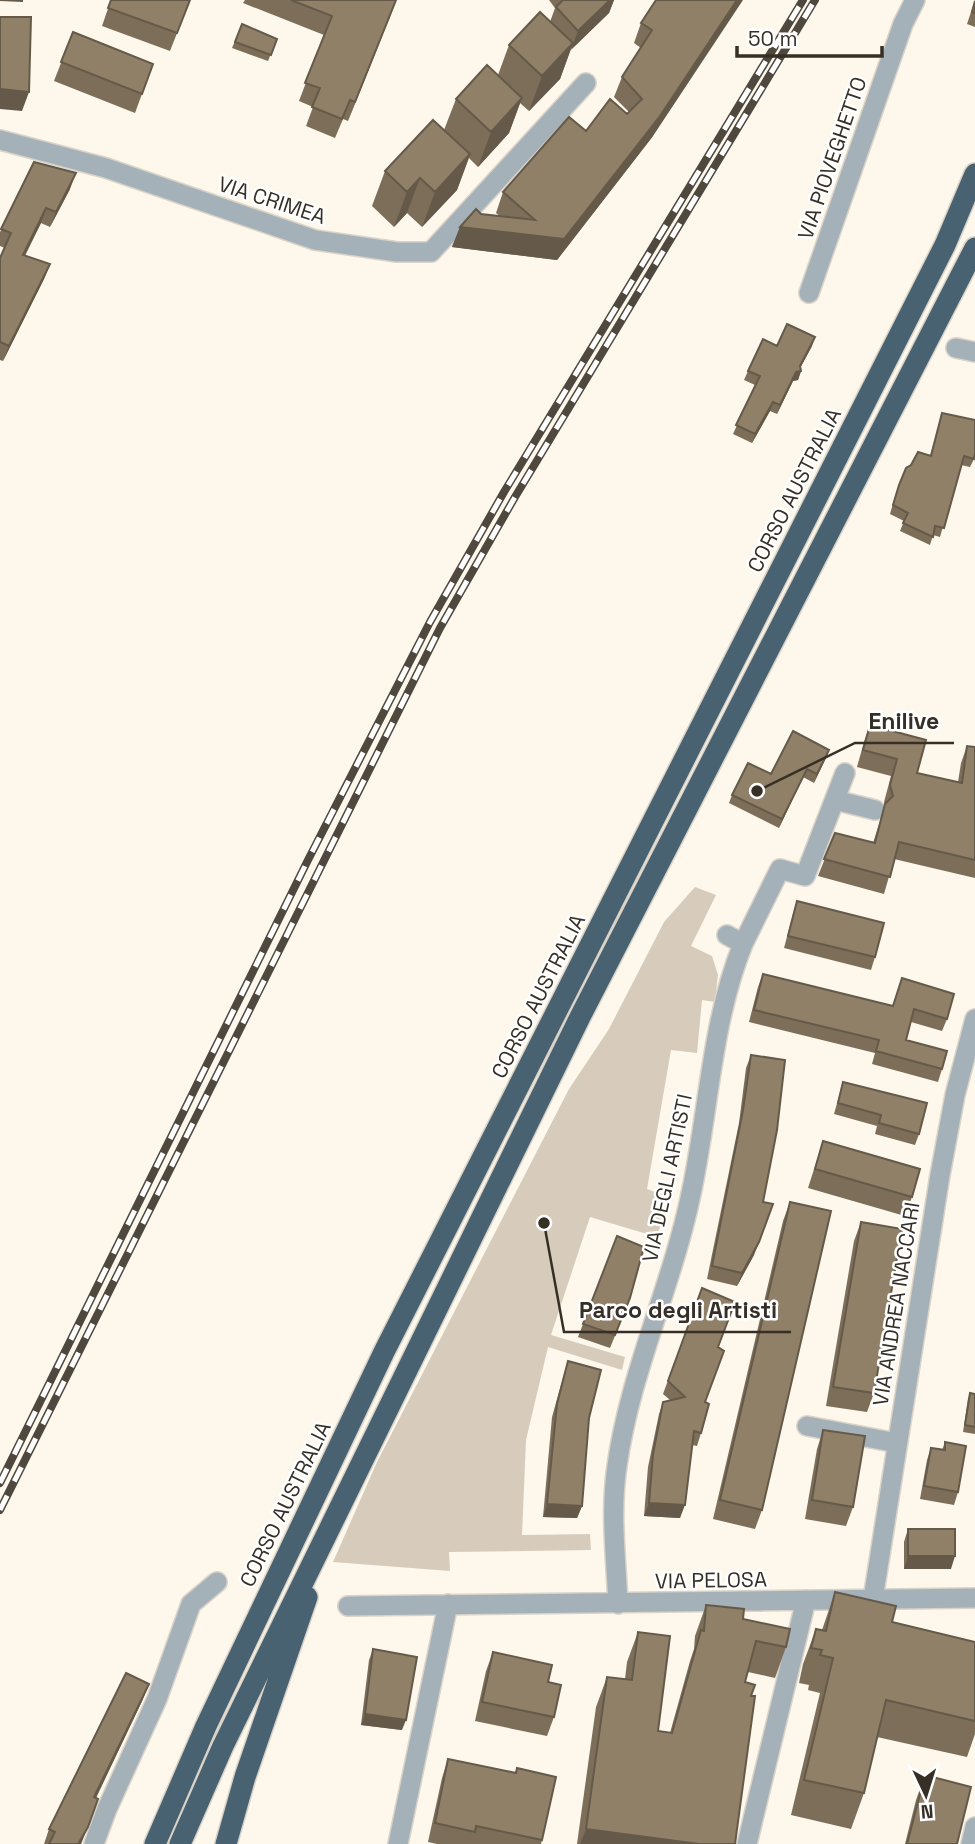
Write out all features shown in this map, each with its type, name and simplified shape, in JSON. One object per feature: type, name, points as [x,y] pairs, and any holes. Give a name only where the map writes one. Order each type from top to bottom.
[{"type":"highway","name":"CORSO AUSTRALIA","points":[[155,1844],[206,1726],[384,1352],[945,245],[975,174]]},
{"type":"highway","points":[[180,1844],[223,1746],[581,1015],[975,248]]},
{"type":"highway","points":[[226,1844],[245,1777],[338,1510]]},
{"type":"street","name":"VIA PIOVEGHETTO","points":[[809,293],[903,24],[915,0]]},
{"type":"street","name":"VIA CRIMEA","points":[[1,144],[106,168],[315,240],[397,252],[431,251],[586,83]]},
{"type":"street","points":[[845,773],[835,800],[875,810]]},
{"type":"street","name":"VIA DEGLI ARTISTI","points":[[618,1604],[613,1506],[617,1465],[639,1370],[682,1236],[704,1129],[721,1010],[735,939],[780,869],[805,876],[835,800]]},
{"type":"street","name":"VIA ANDREA NACCARI","points":[[873,1599],[940,1175],[955,1095],[975,1018]]},
{"type":"street","points":[[807,1426],[897,1443]]},
{"type":"street","name":"CORSO AUSTRALIA","points":[[94,1844],[157,1699],[191,1604],[218,1582]]},
{"type":"street","name":"VIA PELOSA","points":[[348,1605],[975,1598]]},
{"type":"street","points":[[747,1844],[806,1600]]},
{"type":"street","points":[[398,1844],[448,1604]]},
{"type":"street","points":[[971,1844],[975,1828]]},
{"type":"shaded area","points":[[695,887],[716,895],[691,946],[712,956],[718,975],[715,1002],[702,1000],[697,1053],[671,1050],[647,1189],[669,1197],[657,1237],[590,1217],[551,1335],[625,1357],[622,1370],[548,1347],[526,1440],[522,1535],[590,1534],[591,1550],[449,1552],[450,1571],[333,1562],[377,1462],[569,1089],[609,1029],[664,922]]},
{"type":"building","points":[[111,0],[190,0],[177,33],[108,8]]},
{"type":"building","points":[[291,0],[396,0],[355,102],[350,100],[342,119],[312,107],[320,88],[305,83],[332,16]]},
{"type":"building","points":[[563,0],[610,0],[578,31],[556,7]]},
{"type":"building","points":[[656,0],[737,0],[660,116],[564,239],[460,227],[476,209],[481,214],[535,220],[503,192],[569,117],[586,131],[610,99],[627,114],[642,99],[622,77],[652,30],[641,23]]},
{"type":"building","points":[[540,12],[573,43],[542,76],[509,45]]},
{"type":"building","points":[[0,17],[31,17],[29,92],[0,89]]},
{"type":"building","points":[[242,24],[277,39],[271,55],[235,42]]},
{"type":"building","points":[[73,32],[153,64],[142,94],[61,62]]},
{"type":"building","points":[[487,65],[522,98],[491,132],[456,99]]},
{"type":"building","points":[[433,120],[470,154],[435,192],[420,178],[407,192],[385,171]]},
{"type":"building","points":[[34,162],[76,173],[56,212],[46,208],[23,255],[50,264],[9,346],[0,342],[0,258],[11,233],[1,229]]},
{"type":"building","points":[[787,324],[815,337],[800,366],[801,371],[796,372],[780,405],[773,402],[755,434],[736,425],[760,376],[748,371],[763,339],[777,346]]},
{"type":"building","points":[[942,413],[975,420],[975,453],[974,459],[964,456],[944,528],[935,526],[933,537],[903,523],[908,513],[893,505],[906,468],[911,465],[918,452],[931,456]]},
{"type":"building","points":[[870,725],[926,740],[917,773],[962,783],[967,746],[975,747],[975,860],[899,842],[890,877],[824,859],[835,833],[875,843],[885,804],[893,796],[890,785],[897,759],[863,750]]},
{"type":"building","points":[[793,731],[829,750],[817,774],[807,769],[782,819],[732,795],[748,763],[771,774]]},
{"type":"building","points":[[797,901],[884,923],[875,957],[788,936]]},
{"type":"building","points":[[763,974],[893,1006],[902,978],[954,994],[947,1019],[914,1009],[906,1040],[947,1051],[942,1069],[876,1051],[879,1040],[754,1010]]},
{"type":"building","points":[[751,1055],[785,1060],[777,1130],[763,1202],[773,1204],[759,1242],[742,1273],[712,1266],[743,1110]]},
{"type":"building","points":[[843,1082],[927,1103],[919,1134],[879,1123],[881,1115],[838,1103]]},
{"type":"building","points":[[823,1141],[920,1169],[912,1197],[815,1169]]},
{"type":"building","points":[[790,1202],[831,1211],[762,1510],[720,1500]]},
{"type":"building","points":[[861,1222],[902,1229],[874,1393],[833,1387]]},
{"type":"building","points":[[617,1236],[644,1247],[630,1298],[615,1335],[583,1324]]},
{"type":"building","points":[[702,1288],[735,1302],[718,1347],[724,1351],[705,1402],[709,1404],[701,1433],[694,1431],[685,1505],[649,1503],[653,1454],[663,1402],[685,1397],[668,1381]]},
{"type":"building","points":[[568,1361],[601,1370],[589,1418],[582,1506],[547,1504],[557,1404]]},
{"type":"building","points":[[970,1393],[975,1394],[975,1427],[965,1425]]},
{"type":"building","points":[[823,1430],[865,1436],[853,1507],[812,1500]]},
{"type":"building","points":[[945,1442],[966,1446],[958,1492],[924,1486],[931,1448],[945,1450]]},
{"type":"building","points":[[908,1529],[955,1529],[955,1556],[908,1556]]},
{"type":"building","points":[[835,1592],[896,1606],[892,1622],[975,1642],[975,1721],[886,1700],[864,1793],[804,1780],[833,1658],[820,1655],[822,1650],[811,1648],[816,1629],[826,1631]]},
{"type":"building","points":[[706,1605],[744,1609],[743,1619],[790,1629],[786,1647],[756,1641],[745,1682],[755,1685],[751,1696],[755,1696],[735,1844],[699,1844],[586,1829],[607,1677],[632,1680],[638,1632],[670,1636],[658,1731],[672,1733],[701,1630],[704,1631]]},
{"type":"building","points":[[373,1649],[417,1657],[406,1720],[365,1714]]},
{"type":"building","points":[[493,1652],[552,1665],[548,1682],[561,1685],[554,1717],[482,1702]]},
{"type":"building","points":[[126,1673],[149,1684],[94,1797],[98,1799],[88,1827],[78,1844],[49,1844],[55,1832],[49,1829]]},
{"type":"building","points":[[448,1759],[516,1773],[517,1768],[556,1777],[542,1840],[476,1826],[475,1832],[435,1823]]},
{"type":"building","points":[[925,1775],[971,1787],[957,1844],[907,1844]]},
{"type":"railway","points":[[0,1483],[308,860],[430,622],[504,492],[803,0]]},
{"type":"railway","points":[[0,1510],[440,628],[515,497],[815,0]]},
{"type":"place","name":"Enilive","points":[[757,791]]},
{"type":"place","name":"Parco degli Artisti","points":[[544,1223]]}]
